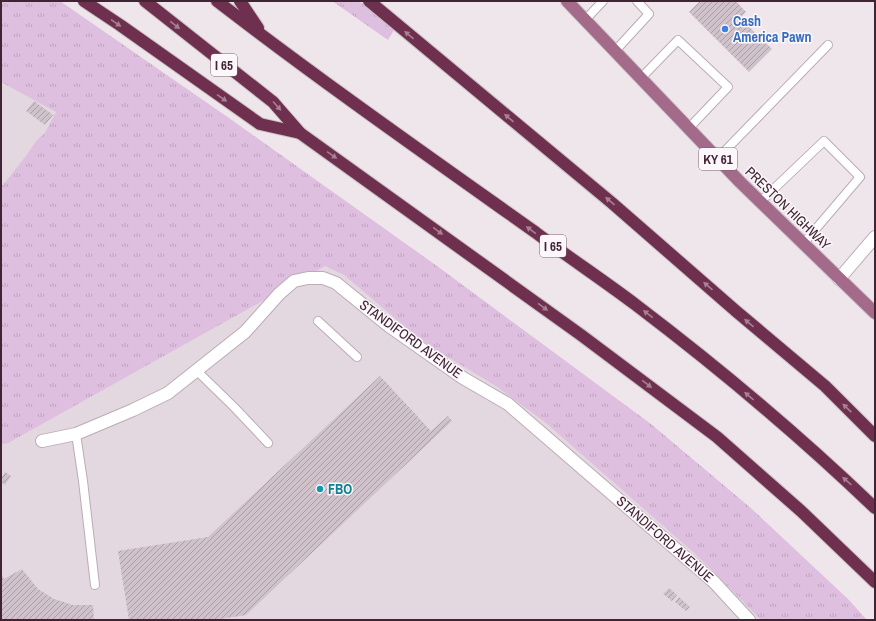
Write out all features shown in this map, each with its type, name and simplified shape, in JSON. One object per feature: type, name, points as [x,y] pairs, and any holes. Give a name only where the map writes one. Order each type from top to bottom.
[{"type":"highway","points":[[84,1],[260,124],[300,132]]},
{"type":"highway","name":"I 65","points":[[144,1],[273,102],[300,132],[581,335],[717,437],[801,511],[875,582]]},
{"type":"highway","name":"I 65","points":[[217,1],[338,91],[640,309],[694,350],[781,423],[847,481],[875,508]]},
{"type":"highway","points":[[240,1],[263,35]]},
{"type":"highway","points":[[369,1],[612,203],[824,386],[875,436]]},
{"type":"main road","name":"PRESTON HIGHWAY","points":[[567,1],[760,202],[875,312]]},
{"type":"street","points":[[839,279],[875,237]]},
{"type":"street","name":"STANDIFORD AVENUE","points":[[42,441],[76,434],[168,393],[245,332],[279,294],[294,282],[308,278],[323,278],[336,283],[389,326],[463,378],[508,404],[714,582],[749,620]]},
{"type":"lane","points":[[585,20],[603,1]]},
{"type":"lane","points":[[615,51],[650,14],[637,1]]},
{"type":"lane","points":[[641,78],[678,40],[728,87],[689,128]]},
{"type":"lane","points":[[718,158],[828,45]]},
{"type":"lane","points":[[760,202],[824,142],[855,172],[860,177],[803,244]]},
{"type":"lane","points":[[318,321],[357,357]]},
{"type":"lane","points":[[197,371],[268,443]]},
{"type":"lane","points":[[76,434],[95,585]]},
{"type":"shaded area","points":[[1,39],[248,175],[805,620],[1,620]]},
{"type":"green space","points":[[1,1],[60,1],[229,118],[437,266],[651,424],[752,509],[848,599],[867,620],[761,620],[693,552],[546,423],[496,386],[441,353],[415,335],[344,275],[325,266],[8,443],[1,444],[1,185],[3,185],[37,140],[45,133],[56,112],[1,82]]},
{"type":"green space","points":[[332,1],[359,1],[394,30],[388,40]]},
{"type":"building","points":[[700,1],[736,1],[746,12],[740,18],[772,49],[749,72],[689,12]]},
{"type":"building","points":[[34,101],[53,115],[45,125],[26,111]]},
{"type":"building","name":"FBO","points":[[380,376],[431,431],[448,416],[452,421],[246,615],[214,620],[129,620],[118,551],[208,537]]},
{"type":"building","points":[[5,472],[11,476],[5,485],[1,482],[1,478]]},
{"type":"building","points":[[22,569],[38,589],[54,599],[73,605],[93,605],[94,620],[1,620],[1,573],[4,579]]},
{"type":"building","points":[[669,588],[677,595],[672,601],[663,594]]},
{"type":"building","points":[[679,597],[690,607],[686,611],[675,602]]},
{"type":"place","name":"Cash America Pawn","points":[[725,29]]},
{"type":"place","name":"FBO","points":[[320,489]]}]
